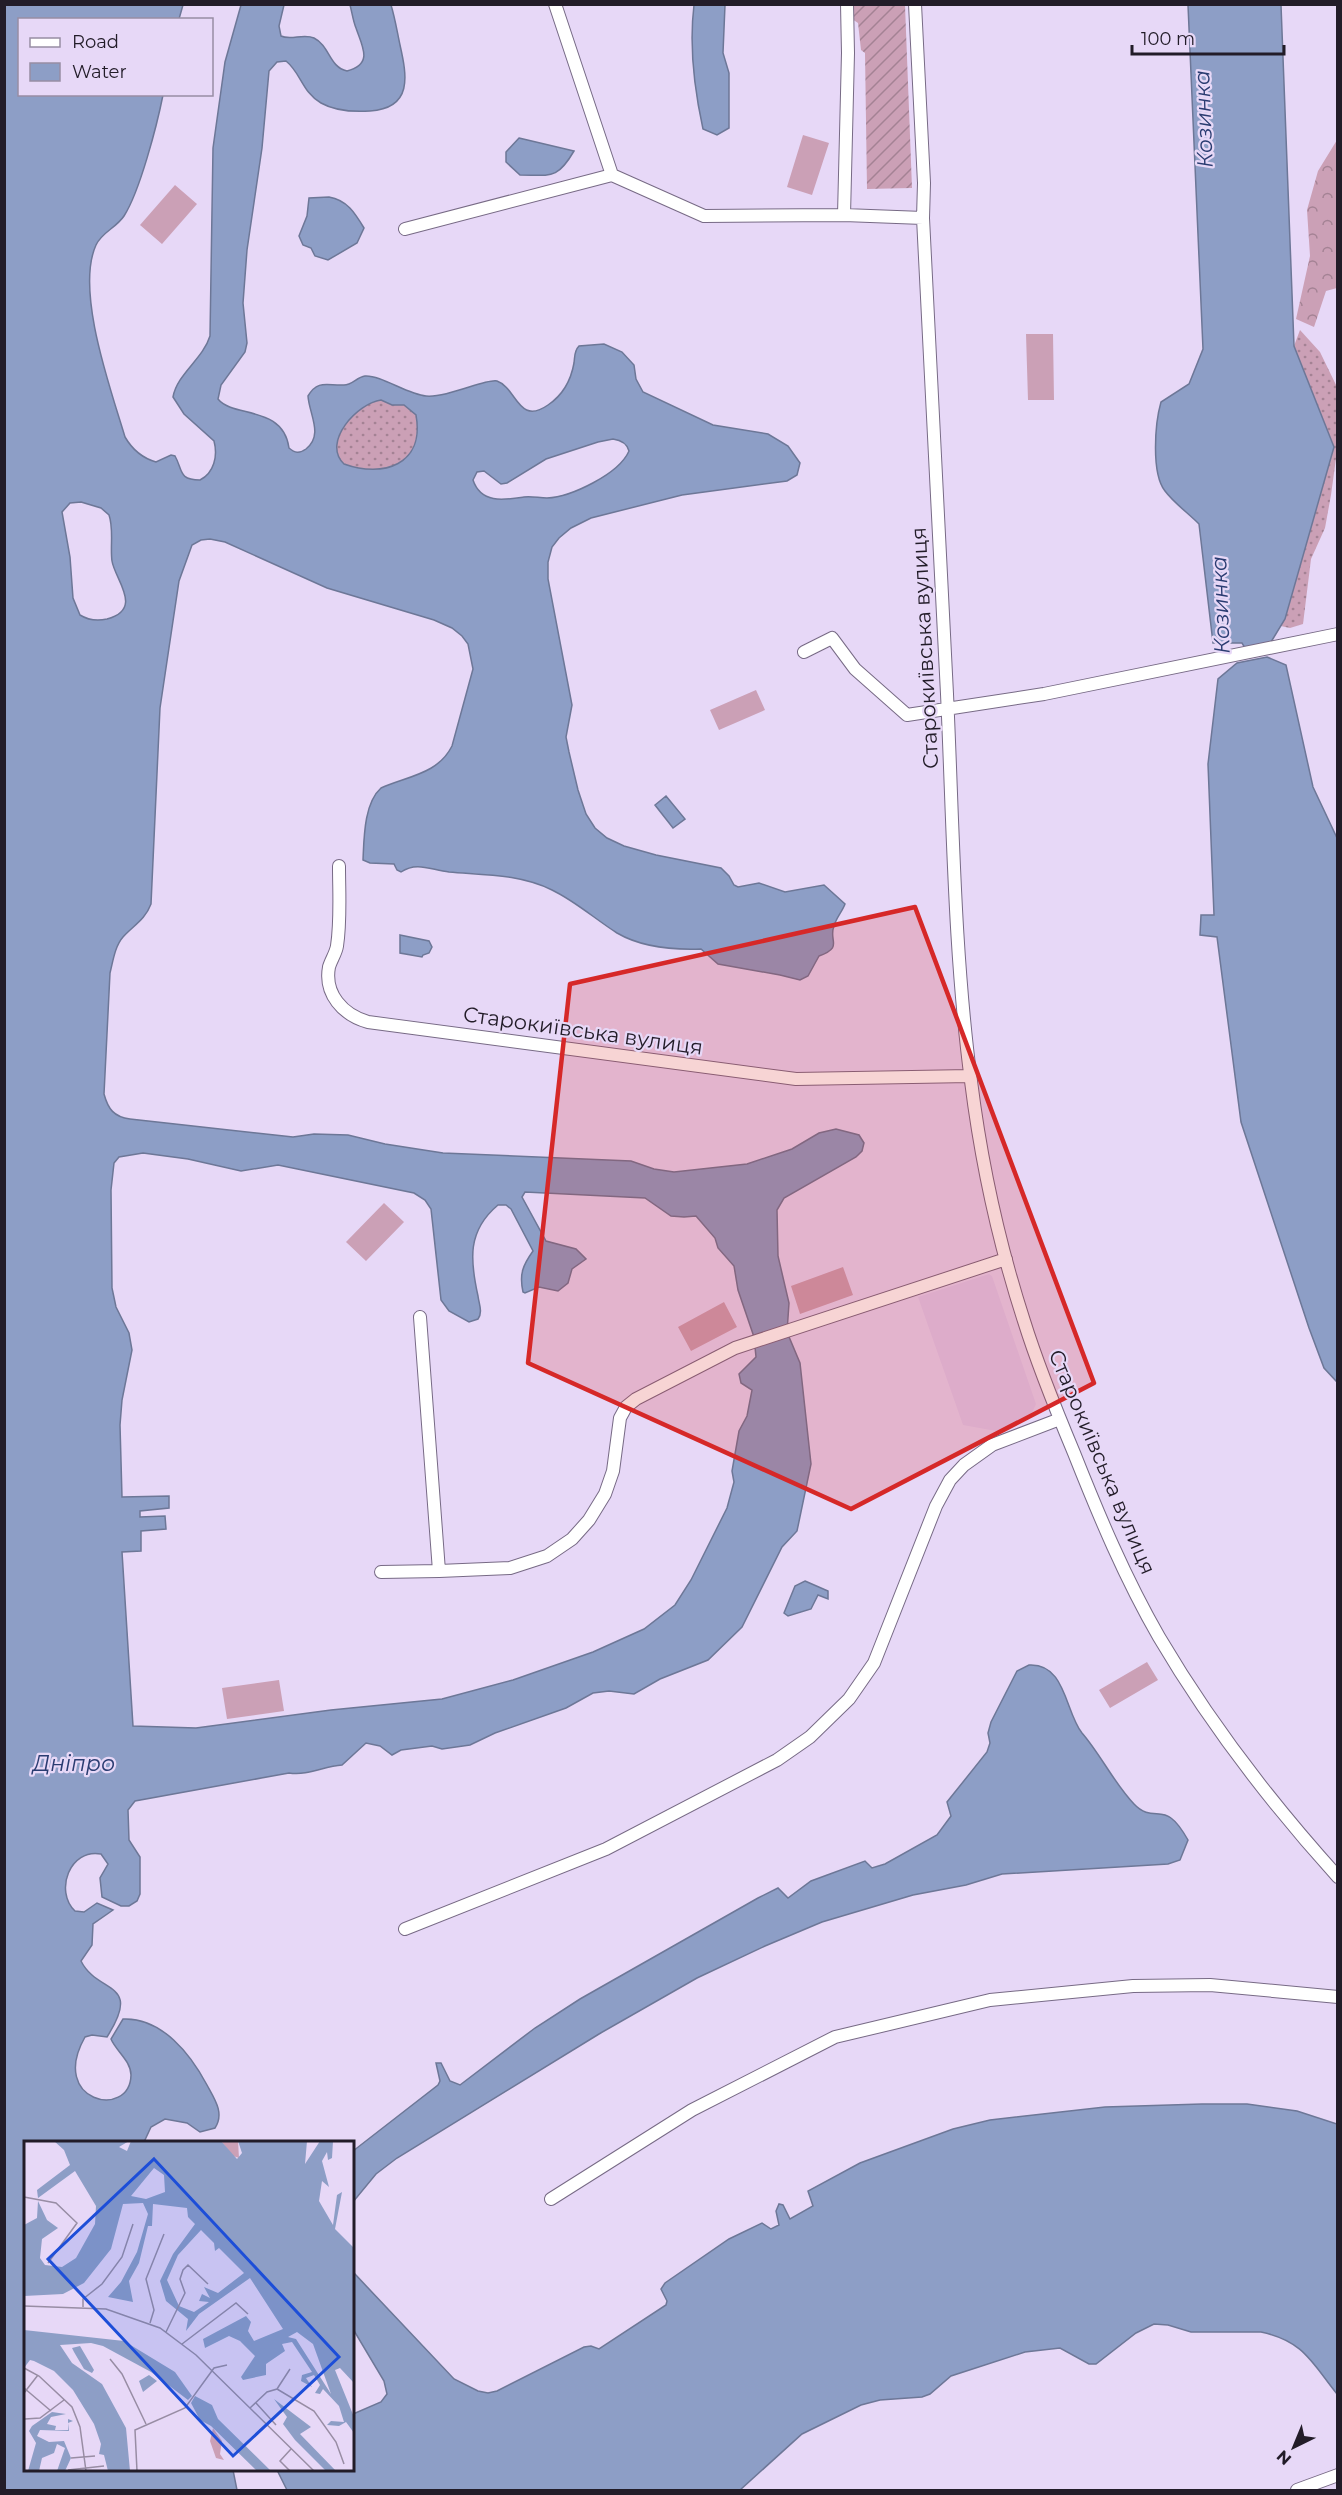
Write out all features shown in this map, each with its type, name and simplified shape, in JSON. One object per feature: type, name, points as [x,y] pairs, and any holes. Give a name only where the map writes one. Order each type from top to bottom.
[{"type":"street","points":[[555,4],[612,175]]},
{"type":"street","points":[[844,215],[847,4]]},
{"type":"street","name":"Старокиївська вулиця","points":[[915,4],[956,914],[970,1076],[986,1171],[1006,1259],[1024,1323],[1102,1525],[1160,1639],[1197,1696],[1258,1781],[1338,1877]]},
{"type":"street","points":[[405,229],[612,175],[704,216],[844,215],[923,218]]},
{"type":"street","points":[[804,652],[832,638],[855,669],[907,715],[1044,694],[1338,634]]},
{"type":"street","name":"Старокиївська вулиця","points":[[339,866],[337,947],[329,966],[327,985],[343,1009],[353,1018],[368,1022],[796,1079],[970,1076]]},
{"type":"street","points":[[381,1572],[510,1568],[539,1559],[566,1544],[584,1526],[608,1486],[614,1465],[620,1418],[626,1407],[636,1399],[735,1348],[1006,1259]]},
{"type":"street","points":[[420,1317],[439,1571]]},
{"type":"street","points":[[405,1929],[606,1849],[777,1760],[800,1744],[842,1707],[863,1682],[874,1663],[929,1522],[950,1480],[964,1465],[992,1445],[1060,1419]]},
{"type":"street","points":[[551,2199],[692,2110],[836,2037],[990,2001],[1133,1986],[1210,1985],[1338,1997]]},
{"type":"street","points":[[1298,2490],[1338,2475]]},
{"type":"highlighted area","points":[[915,907],[1094,1383],[851,1509],[528,1363],[570,984]]},
{"type":"shaded area","points":[[989,1274],[992,1276],[1036,1404],[1029,1419],[996,1431],[963,1425],[918,1297]]},
{"type":"green space","points":[[852,5],[905,5],[912,188],[867,189],[865,53],[861,50],[858,23],[852,19]]},
{"type":"green space","points":[[803,135],[829,143],[812,195],[787,187]]},
{"type":"green space","points":[[1337,140],[1337,288],[1326,291],[1314,327],[1296,319],[1310,256],[1307,210],[1318,171]]},
{"type":"green space","points":[[175,185],[197,204],[162,244],[140,225]]},
{"type":"green space","points":[[1300,330],[1320,352],[1337,387],[1337,451],[1325,528],[1311,559],[1303,624],[1290,628],[1276,625],[1285,619],[1334,447],[1294,346]]},
{"type":"green space","points":[[1026,334],[1053,334],[1054,400],[1028,400]]},
{"type":"green space","points":[[381,400],[392,405],[404,405],[416,415],[417,432],[414,446],[398,464],[386,468],[359,468],[344,464],[338,455],[337,445],[345,425],[362,408]]},
{"type":"green space","points":[[756,690],[765,710],[719,730],[710,710]]},
{"type":"green space","points":[[384,1203],[404,1222],[366,1261],[346,1242]]},
{"type":"green space","points":[[843,1267],[853,1295],[800,1314],[791,1286]]},
{"type":"green space","points":[[724,1302],[737,1327],[691,1351],[678,1327]]},
{"type":"green space","points":[[1147,1662],[1158,1680],[1110,1708],[1099,1690]]},
{"type":"green space","points":[[279,1680],[284,1711],[227,1719],[222,1688]]},
{"type":"water","name":"Дніпро","points":[[5,5],[183,5],[179,18],[18,18],[18,96],[163,96],[147,157],[130,205],[121,220],[96,245],[91,265],[92,314],[104,368],[125,437],[138,452],[156,462],[171,455],[175,456],[185,476],[193,480],[200,480],[209,473],[214,464],[214,441],[184,414],[173,397],[179,381],[202,352],[210,336],[213,148],[225,62],[241,5],[284,5],[279,26],[281,36],[314,38],[323,46],[336,65],[347,71],[361,64],[364,54],[350,5],[391,5],[405,79],[404,88],[394,104],[384,109],[370,111],[332,108],[315,99],[286,61],[277,62],[269,71],[262,148],[247,250],[243,303],[247,343],[245,352],[221,385],[218,399],[235,409],[268,419],[285,434],[289,448],[299,452],[306,449],[314,437],[314,424],[308,396],[320,385],[347,385],[362,377],[371,376],[419,395],[435,396],[485,382],[497,381],[504,385],[524,408],[530,411],[538,410],[558,397],[565,387],[573,369],[575,352],[579,346],[604,344],[622,352],[634,365],[636,379],[643,392],[713,425],[768,434],[788,446],[800,463],[797,475],[787,481],[682,495],[591,518],[571,528],[552,547],[548,562],[548,579],[572,705],[566,737],[586,814],[595,828],[607,838],[624,846],[656,855],[721,868],[738,887],[759,883],[785,892],[824,885],[845,904],[834,926],[833,947],[827,953],[819,956],[808,976],[800,980],[718,964],[701,949],[669,948],[636,942],[617,933],[560,894],[527,881],[424,867],[413,867],[401,872],[394,864],[370,863],[363,860],[366,821],[375,794],[381,788],[431,768],[439,763],[452,746],[473,669],[468,644],[452,628],[434,620],[327,588],[225,542],[210,539],[201,540],[192,545],[179,581],[160,708],[151,904],[149,910],[120,941],[110,973],[104,1094],[112,1111],[130,1119],[293,1137],[314,1134],[348,1135],[385,1144],[443,1153],[631,1161],[654,1169],[674,1172],[747,1164],[792,1149],[819,1133],[836,1129],[859,1135],[864,1143],[862,1151],[856,1157],[784,1198],[777,1210],[778,1256],[789,1303],[787,1332],[800,1363],[811,1464],[797,1531],[782,1547],[742,1627],[708,1660],[660,1679],[634,1694],[609,1691],[593,1693],[566,1708],[495,1733],[470,1745],[442,1749],[432,1746],[401,1750],[392,1755],[380,1746],[366,1743],[342,1765],[135,1801],[128,1810],[129,1840],[140,1857],[140,1894],[137,1901],[129,1906],[121,1906],[102,1897],[100,1878],[108,1864],[101,1854],[90,1854],[81,1858],[68,1873],[66,1893],[75,1911],[84,1912],[97,1903],[113,1910],[93,1924],[92,1945],[81,1961],[88,1972],[114,1990],[121,2006],[107,2037],[92,2035],[85,2037],[76,2059],[76,2077],[83,2089],[94,2097],[106,2100],[118,2097],[127,2089],[130,2070],[111,2039],[123,2019],[137,2020],[162,2031],[184,2050],[213,2095],[219,2117],[215,2128],[200,2132],[187,2123],[165,2119],[151,2127],[144,2141],[24,2141],[24,2471],[233,2471],[237,2490],[5,2490]],"holes":[[[381,400],[392,405],[404,405],[416,415],[417,432],[414,446],[398,464],[386,468],[359,468],[344,464],[338,455],[337,445],[345,425],[362,408]],[[613,439],[625,444],[628,448],[629,451],[624,460],[593,483],[557,497],[494,499],[482,493],[473,480],[477,472],[484,471],[501,484],[507,483],[546,459]],[[81,502],[101,508],[109,515],[112,561],[126,601],[124,608],[118,614],[107,619],[93,620],[80,615],[73,598],[70,557],[62,512],[70,503]],[[143,1153],[188,1159],[241,1171],[278,1165],[414,1193],[425,1200],[431,1209],[441,1300],[449,1311],[469,1322],[478,1319],[480,1314],[473,1270],[473,1247],[481,1225],[498,1205],[506,1205],[511,1209],[533,1251],[523,1270],[521,1280],[523,1292],[539,1287],[558,1291],[568,1283],[572,1269],[586,1259],[576,1249],[546,1241],[522,1197],[525,1192],[645,1198],[671,1216],[696,1216],[715,1238],[718,1248],[734,1266],[738,1290],[754,1337],[756,1357],[739,1374],[741,1383],[752,1390],[747,1416],[739,1431],[732,1471],[734,1482],[727,1508],[691,1580],[675,1605],[644,1629],[593,1652],[513,1680],[442,1699],[331,1710],[196,1728],[133,1726],[122,1552],[141,1551],[141,1531],[166,1529],[165,1516],[140,1517],[140,1511],[169,1508],[169,1496],[122,1497],[120,1425],[122,1400],[132,1350],[129,1333],[116,1307],[112,1288],[111,1190],[114,1163],[119,1157]]]},
{"type":"water","points":[[694,5],[725,5],[723,53],[729,73],[729,128],[717,135],[703,129],[700,114],[692,51]]},
{"type":"water","name":"Козинка","points":[[1188,5],[1281,5],[1294,346],[1334,447],[1285,619],[1271,642],[1245,648],[1242,643],[1213,643],[1199,524],[1165,491],[1156,460],[1157,422],[1161,402],[1189,384],[1203,349]]},
{"type":"water","points":[[519,138],[574,151],[563,167],[552,174],[520,175],[506,162],[506,152]]},
{"type":"water","points":[[329,197],[346,204],[364,228],[357,243],[328,260],[315,256],[311,248],[303,245],[299,236],[307,216],[309,198]]},
{"type":"water","points":[[1267,657],[1286,665],[1313,787],[1337,838],[1337,1382],[1324,1368],[1309,1328],[1241,1122],[1217,937],[1200,935],[1201,915],[1214,915],[1208,764],[1218,679],[1237,663]]},
{"type":"water","points":[[666,796],[685,819],[673,828],[655,805]]},
{"type":"water","points":[[400,935],[429,941],[432,947],[429,953],[422,957],[400,953]]},
{"type":"water","points":[[805,1581],[828,1591],[828,1599],[818,1595],[811,1609],[788,1616],[784,1613],[795,1586]]},
{"type":"water","points":[[1029,1665],[1041,1666],[1058,1680],[1076,1724],[1134,1804],[1145,1812],[1167,1815],[1178,1825],[1188,1840],[1180,1860],[1168,1864],[1002,1874],[966,1885],[913,1895],[822,1922],[697,1978],[599,2034],[397,2158],[376,2174],[354,2201],[354,2150],[438,2085],[440,2081],[436,2063],[441,2063],[450,2081],[460,2085],[535,2028],[580,1999],[758,1898],[778,1888],[788,1898],[811,1881],[865,1861],[872,1868],[885,1864],[937,1835],[951,1816],[947,1802],[987,1752],[991,1722],[1017,1671]]},
{"type":"water","points":[[1247,2104],[1297,2111],[1337,2124],[1337,2394],[1306,2355],[1288,2341],[1276,2336],[1261,2332],[1191,2332],[1168,2325],[1154,2324],[1136,2333],[1096,2364],[1089,2364],[1060,2348],[1025,2352],[951,2376],[930,2394],[922,2397],[880,2400],[861,2405],[802,2434],[740,2490],[287,2490],[278,2471],[354,2471],[354,2414],[381,2402],[387,2394],[384,2381],[354,2331],[354,2273],[454,2379],[478,2391],[488,2393],[497,2391],[584,2347],[591,2346],[599,2349],[666,2305],[667,2301],[661,2289],[665,2283],[729,2239],[762,2223],[771,2229],[779,2225],[776,2211],[779,2204],[783,2205],[790,2219],[813,2206],[808,2191],[860,2163],[953,2129],[990,2120],[1105,2107]]}]
